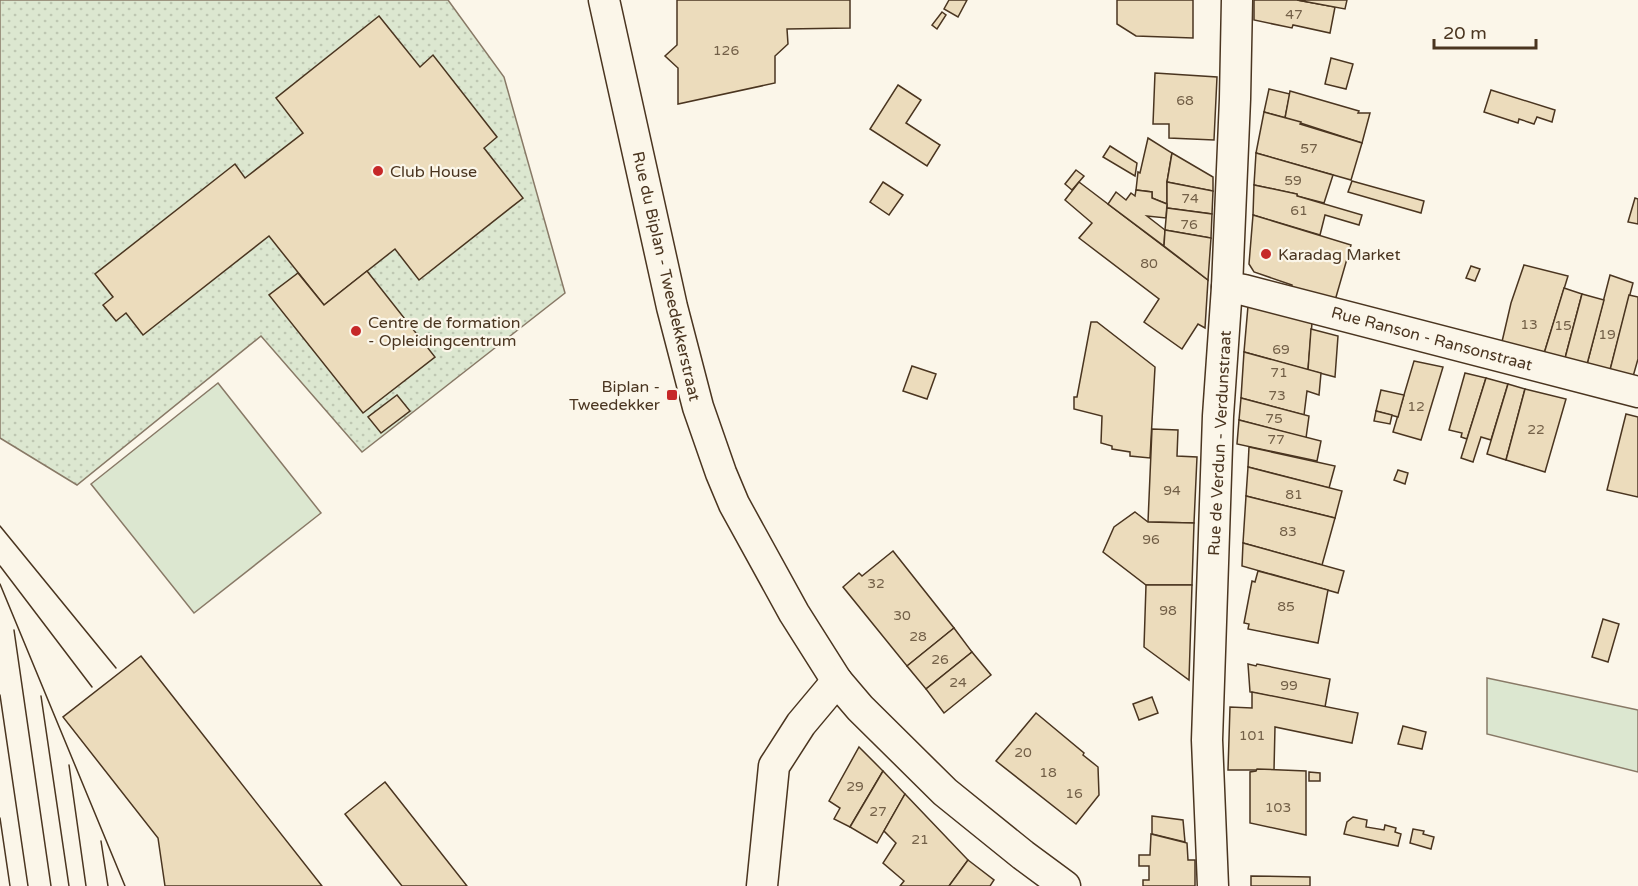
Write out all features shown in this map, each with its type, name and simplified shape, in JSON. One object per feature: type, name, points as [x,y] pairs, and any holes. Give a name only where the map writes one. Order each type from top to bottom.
[{"type":"street","name":"Rue du Biplan - Tweedekkerstraat","points":[[604,0],[672,307],[698,407],[734,504],[794,613],[837,681],[860,708],[945,792],[1065,886]]},
{"type":"street","name":"Rue de Verdun - Verdunstraat","points":[[1213,886],[1207,740],[1218,416],[1227,287],[1237,0]]},
{"type":"street","name":"Rue Ranson - Ransonstraat","points":[[1227,287],[1638,392]]},
{"type":"street","points":[[762,886],[774,766],[801,724],[837,681]]},
{"type":"green space","points":[[0,0],[448,0],[504,77],[565,293],[362,452],[261,336],[77,485],[0,438]]},
{"type":"green space","points":[[218,383],[321,513],[194,613],[91,484]]},
{"type":"green space","points":[[1487,678],[1638,710],[1638,772],[1487,734]]},
{"type":"building","points":[[677,0],[850,0],[850,28],[787,29],[788,44],[775,56],[775,83],[678,104],[678,68],[665,56],[677,45]]},
{"type":"building","points":[[949,0],[967,0],[958,17],[944,9]]},
{"type":"building","points":[[1117,0],[1193,0],[1193,38],[1136,36],[1117,24]]},
{"type":"building","points":[[1254,0],[1297,0],[1335,7],[1330,33],[1254,20]]},
{"type":"building","points":[[1297,0],[1347,0],[1345,9]]},
{"type":"building","points":[[942,12],[946,15],[937,29],[932,25]]},
{"type":"building","name":"Club House","points":[[379,16],[420,67],[433,55],[497,137],[484,148],[523,198],[419,280],[395,249],[324,305],[269,236],[143,335],[126,313],[116,321],[103,305],[113,297],[95,274],[235,164],[245,178],[303,133],[276,98]]},
{"type":"building","points":[[1331,58],[1353,64],[1346,89],[1325,84]]},
{"type":"building","points":[[1155,73],[1217,77],[1214,140],[1169,138],[1169,124],[1153,124]]},
{"type":"building","points":[[898,85],[921,100],[906,123],[940,145],[927,166],[870,129]]},
{"type":"building","points":[[1269,89],[1290,94],[1285,118],[1264,112]]},
{"type":"building","points":[[1491,90],[1555,110],[1552,122],[1537,117],[1534,124],[1519,119],[1518,123],[1484,112]]},
{"type":"building","points":[[1290,91],[1359,111],[1358,113],[1370,113],[1362,143],[1285,118]]},
{"type":"building","points":[[1264,112],[1362,143],[1351,180],[1256,153]]},
{"type":"building","points":[[1148,138],[1172,153],[1167,182],[1167,204],[1152,198],[1152,192],[1136,190],[1138,172],[1140,173]]},
{"type":"building","points":[[1110,146],[1137,163],[1135,176],[1103,157]]},
{"type":"building","points":[[1172,153],[1213,177],[1213,191],[1167,182]]},
{"type":"building","points":[[1256,153],[1333,175],[1324,203],[1297,196],[1297,194],[1254,185]]},
{"type":"building","points":[[1076,170],[1084,176],[1072,190],[1065,184]]},
{"type":"building","points":[[1352,181],[1424,201],[1421,213],[1348,192]]},
{"type":"building","points":[[883,182],[903,195],[889,215],[870,202]]},
{"type":"building","points":[[1079,182],[1208,280],[1205,328],[1198,324],[1182,349],[1144,322],[1159,299],[1079,238],[1092,223],[1065,200]]},
{"type":"building","points":[[1167,182],[1213,191],[1212,214],[1167,208]]},
{"type":"building","points":[[1254,185],[1297,194],[1297,196],[1362,215],[1359,225],[1325,215],[1320,235],[1253,215]]},
{"type":"building","points":[[1136,190],[1152,192],[1152,198],[1167,204],[1166,218],[1147,216],[1165,230],[1164,246],[1108,204],[1116,192],[1126,200],[1131,193],[1135,196]]},
{"type":"building","points":[[1635,198],[1638,199],[1638,224],[1628,222]]},
{"type":"building","points":[[1167,208],[1212,214],[1211,238],[1165,230]]},
{"type":"building","points":[[1253,215],[1351,245],[1334,304],[1291,290],[1292,285],[1254,272],[1249,264]]},
{"type":"building","points":[[1165,230],[1211,238],[1208,280],[1164,246]]},
{"type":"building","points":[[1524,265],[1568,276],[1543,357],[1501,346],[1511,303]]},
{"type":"building","points":[[1471,266],[1480,269],[1475,281],[1466,278]]},
{"type":"building","name":"Centre de formation - Opleidingcentrum","points":[[367,271],[435,357],[363,413],[269,295],[298,273],[324,305]]},
{"type":"building","points":[[1610,275],[1633,283],[1609,374],[1586,368]]},
{"type":"building","points":[[1564,288],[1582,294],[1564,362],[1543,357]]},
{"type":"building","points":[[1582,294],[1604,300],[1586,368],[1564,362]]},
{"type":"building","points":[[1629,295],[1638,297],[1638,359],[1632,380],[1609,374]]},
{"type":"building","points":[[1248,306],[1312,323],[1308,370],[1244,352]]},
{"type":"building","points":[[1091,322],[1097,322],[1155,367],[1150,458],[1130,456],[1130,452],[1112,449],[1112,446],[1101,443],[1102,416],[1074,409],[1074,397],[1077,397]]},
{"type":"building","points":[[1311,329],[1338,336],[1335,377],[1308,370]]},
{"type":"building","points":[[1244,352],[1321,373],[1319,395],[1307,391],[1304,415],[1241,398]]},
{"type":"building","points":[[1414,361],[1443,367],[1421,440],[1393,432]]},
{"type":"building","points":[[912,366],[936,374],[927,399],[903,391]]},
{"type":"building","points":[[1465,373],[1486,378],[1467,439],[1461,437],[1462,433],[1449,430]]},
{"type":"building","points":[[1486,378],[1508,384],[1491,440],[1481,437],[1473,462],[1461,458]]},
{"type":"building","points":[[1508,384],[1525,389],[1506,460],[1487,454]]},
{"type":"building","points":[[1525,389],[1566,399],[1545,472],[1506,460]]},
{"type":"building","points":[[1381,390],[1404,395],[1398,417],[1376,411]]},
{"type":"building","points":[[397,395],[410,411],[381,433],[368,417]]},
{"type":"building","points":[[1241,398],[1309,416],[1306,438],[1239,420]]},
{"type":"building","points":[[1376,411],[1392,415],[1390,424],[1374,421]]},
{"type":"building","points":[[1626,414],[1638,417],[1638,497],[1607,490]]},
{"type":"building","points":[[1239,420],[1321,441],[1317,461],[1237,444]]},
{"type":"building","points":[[1152,429],[1178,430],[1177,456],[1197,457],[1194,523],[1148,522]]},
{"type":"building","points":[[1249,447],[1335,466],[1329,488],[1248,467]]},
{"type":"building","points":[[1248,467],[1342,491],[1335,518],[1246,496]]},
{"type":"building","points":[[1398,470],[1408,473],[1405,484],[1394,480]]},
{"type":"building","points":[[1246,496],[1335,518],[1322,565],[1243,543]]},
{"type":"building","points":[[1135,512],[1148,522],[1194,523],[1192,585],[1146,585],[1103,552],[1114,527]]},
{"type":"building","points":[[1243,543],[1344,571],[1338,593],[1242,566]]},
{"type":"building","points":[[893,551],[954,628],[907,666],[843,587],[859,573],[862,576]]},
{"type":"building","points":[[1258,571],[1328,590],[1318,643],[1248,629],[1249,624],[1244,623],[1252,581],[1255,582]]},
{"type":"building","points":[[1146,585],[1192,585],[1189,680],[1144,647]]},
{"type":"building","points":[[1603,619],[1619,624],[1608,662],[1592,657]]},
{"type":"building","points":[[954,628],[972,652],[926,689],[907,666]]},
{"type":"building","points":[[972,652],[991,675],[944,713],[926,689]]},
{"type":"building","points":[[141,656],[322,886],[165,886],[158,838],[63,717]]},
{"type":"building","points":[[1248,664],[1330,679],[1325,707],[1250,692]]},
{"type":"building","points":[[1252,692],[1358,713],[1352,743],[1275,727],[1274,770],[1228,770],[1230,707],[1252,708]]},
{"type":"building","points":[[1152,697],[1158,713],[1139,720],[1133,704]]},
{"type":"building","points":[[1036,713],[1098,767],[1099,795],[1076,824],[996,761]]},
{"type":"building","points":[[1403,726],[1426,732],[1422,749],[1398,744]]},
{"type":"building","points":[[859,747],[883,771],[850,827],[834,819],[840,808],[829,801]]},
{"type":"building","points":[[1257,769],[1306,771],[1306,835],[1250,823],[1250,772]]},
{"type":"building","points":[[883,771],[905,794],[877,843],[850,827]]},
{"type":"building","points":[[1309,772],[1320,773],[1320,781],[1309,781]]},
{"type":"building","points":[[385,782],[467,886],[402,886],[345,814]]},
{"type":"building","points":[[905,794],[968,860],[949,886],[900,886],[904,881],[883,863],[896,843],[884,831]]},
{"type":"building","points":[[1152,816],[1183,820],[1185,842],[1152,834]]},
{"type":"building","points":[[1353,817],[1367,820],[1366,827],[1384,830],[1385,825],[1396,828],[1395,832],[1401,834],[1398,846],[1344,834],[1347,822]]},
{"type":"building","points":[[1413,829],[1424,831],[1423,834],[1434,837],[1431,849],[1410,843]]},
{"type":"building","points":[[1151,834],[1187,843],[1188,860],[1195,860],[1195,886],[1143,886],[1143,880],[1149,880],[1149,866],[1139,866],[1139,855],[1150,855]]},
{"type":"building","points":[[968,860],[994,880],[990,886],[949,886]]},
{"type":"building","points":[[1251,876],[1310,877],[1310,886],[1251,886]]},
{"type":"tram line","points":[[0,526],[116,668]]},
{"type":"tram line","points":[[0,566],[92,687]]},
{"type":"tram line","points":[[0,584],[125,886]]},
{"type":"tram line","points":[[14,630],[51,886]]},
{"type":"tram line","points":[[0,695],[28,886]]},
{"type":"tram line","points":[[41,696],[69,886]]},
{"type":"tram line","points":[[69,765],[86,886]]},
{"type":"tram line","points":[[0,818],[10,886]]},
{"type":"tram line","points":[[101,841],[108,886]]},
{"type":"place","name":"Club House","points":[[378,171]]},
{"type":"place","name":"Karadag Market","points":[[1266,254]]},
{"type":"place","name":"Centre de formation - Opleidingcentrum","points":[[356,331]]},
{"type":"place","name":"Biplan - Tweedekker","points":[[672,395]]}]
